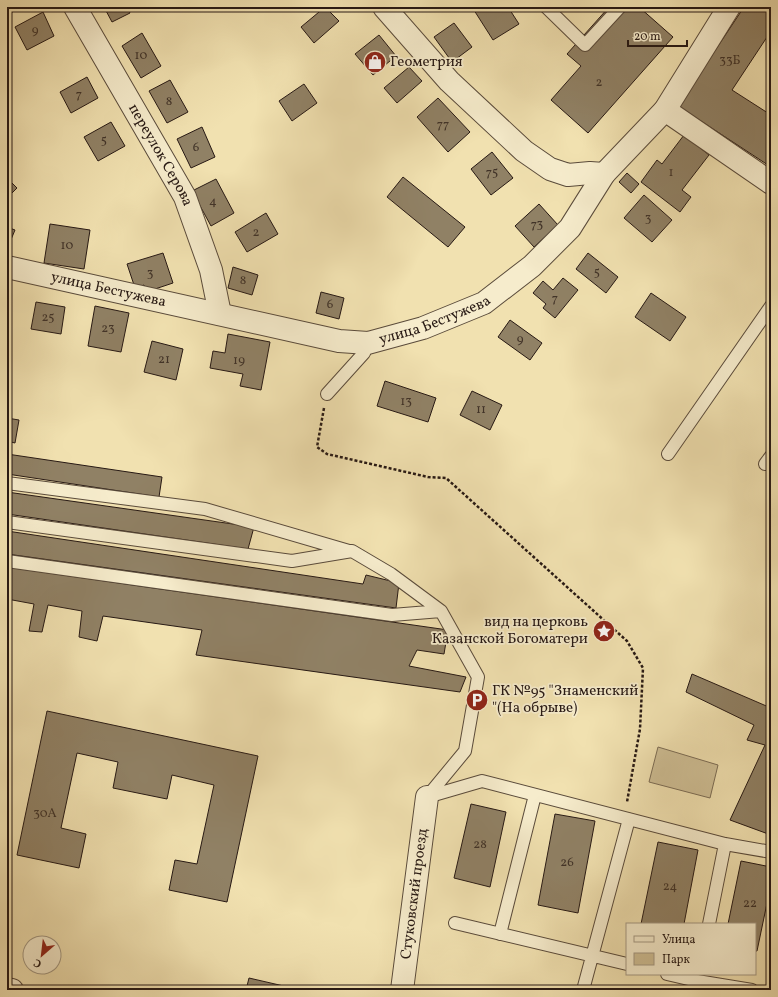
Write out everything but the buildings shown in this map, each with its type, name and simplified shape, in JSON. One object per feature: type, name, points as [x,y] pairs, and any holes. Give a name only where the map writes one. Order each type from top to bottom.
[{"type":"street","name":"переулок Серова","points":[[76,7],[185,197],[211,270],[220,314]]},
{"type":"street","points":[[384,7],[449,81],[524,151],[550,169],[568,175],[590,173],[604,174]]},
{"type":"street","name":"улица Бестужева","points":[[7,267],[340,341],[368,344],[423,328],[484,303],[532,266],[570,228],[604,174],[665,110],[729,7]]},
{"type":"street","points":[[665,110],[771,183]]},
{"type":"street","name":"Стуковский проезд","points":[[402,990],[427,797]]},
{"type":"street","points":[[7,989],[12,990]]},
{"type":"lane","points":[[546,7],[585,45],[620,7]]},
{"type":"lane","points":[[668,454],[771,306]]},
{"type":"lane","points":[[327,394],[364,353],[368,344]]},
{"type":"lane","points":[[7,483],[205,509],[352,551],[391,574],[441,611],[478,677],[464,751],[427,797]]},
{"type":"lane","points":[[7,522],[292,562],[352,551]]},
{"type":"lane","points":[[7,561],[392,615],[441,611]]},
{"type":"lane","points":[[427,797],[482,782],[725,844],[771,852]]},
{"type":"lane","points":[[500,934],[535,795]]},
{"type":"lane","points":[[583,990],[626,818]]},
{"type":"lane","points":[[709,923],[725,844]]},
{"type":"lane","points":[[455,923],[626,964]]},
{"type":"lane","points":[[675,975],[698,978],[752,990]]},
{"type":"path","points":[[327,394],[317,446],[327,454],[428,478],[446,478],[627,641],[643,668],[640,728],[626,818]]},
{"type":"green space","points":[[658,747],[718,765],[710,798],[649,782]]},
{"type":"place","name":"Геометрия","points":[[375,62]]},
{"type":"place","name":"вид на церковь Казанской Богоматери","points":[[604,631]]},
{"type":"place","name":"ГК №95 \"Знаменский \"(На обрыве)","points":[[477,700]]}]
